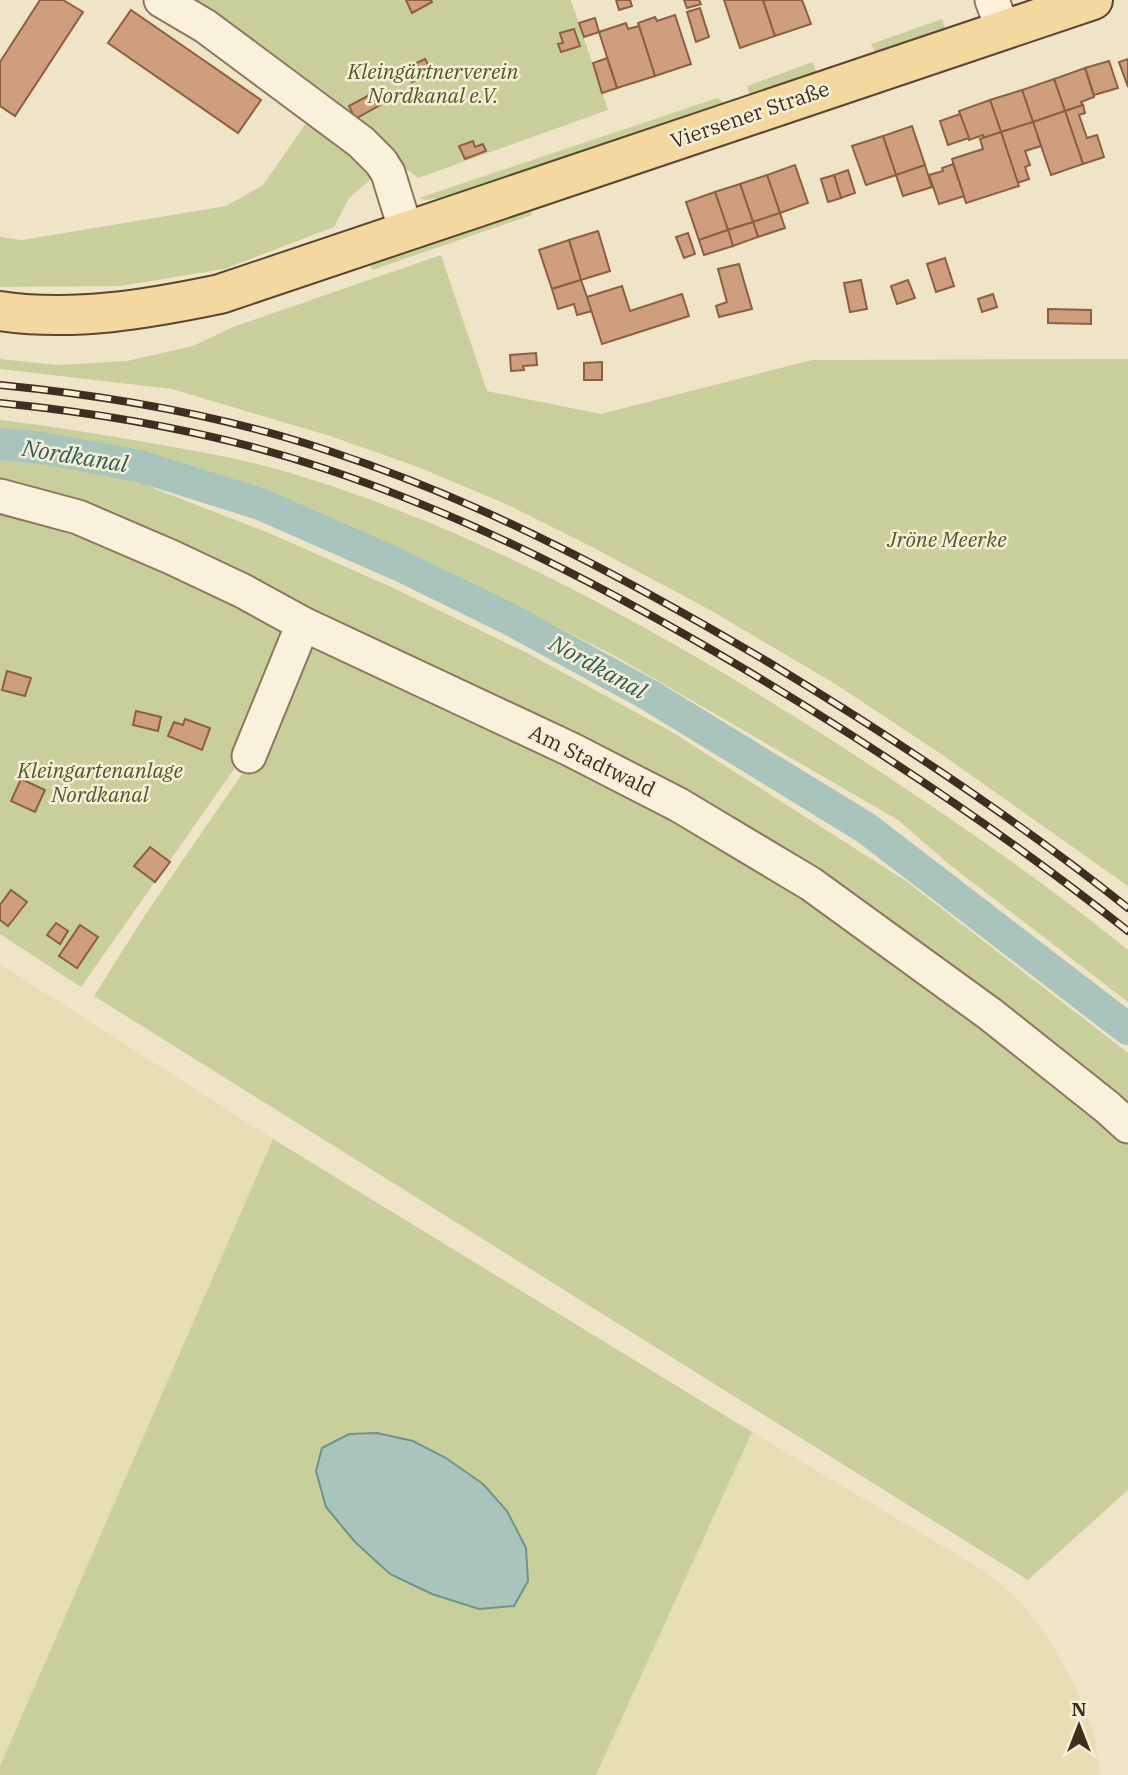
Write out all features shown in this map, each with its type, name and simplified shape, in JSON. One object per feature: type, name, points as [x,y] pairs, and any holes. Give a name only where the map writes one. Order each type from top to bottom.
[{"type":"main road","name":"Viersener Straße","points":[[0,311],[57,315],[105,314],[164,306],[220,294],[407,231],[997,15],[1093,0]]},
{"type":"street","points":[[161,0],[205,26],[361,142],[388,173],[407,231]]},
{"type":"street","name":"Am Stadtwald","points":[[0,496],[90,522],[243,591],[303,624],[594,761],[678,805],[811,884],[990,1014],[1128,1126]]},
{"type":"street","points":[[248,756],[303,624]]},
{"type":"shaded area","points":[[0,964],[273,1139],[0,1766]]},
{"type":"shaded area","points":[[752,1432],[983,1570],[1016,1597],[1047,1635],[1075,1686],[1094,1734],[1100,1775],[596,1775]]},
{"type":"green space","name":"Kleingärtnerverein Nordkanal e.V.","points":[[189,0],[571,0],[608,110],[418,178]]},
{"type":"green space","points":[[942,19],[947,33],[877,57],[871,44]]},
{"type":"green space","points":[[813,62],[818,77],[751,99],[747,86]]},
{"type":"green space","points":[[717,98],[730,107],[477,192],[426,200],[419,198]]},
{"type":"green space","points":[[309,119],[377,174],[349,198],[334,227],[224,269],[121,286],[0,287],[0,237],[22,240],[226,206],[263,185]]},
{"type":"green space","points":[[529,206],[532,215],[372,270],[369,261]]},
{"type":"green space","name":"Jröne Meerke","points":[[441,255],[487,391],[601,414],[812,360],[1128,359],[1128,886],[941,754],[837,685],[710,610],[508,505],[418,467],[330,436],[172,389],[0,369],[0,359],[57,365],[127,361],[193,346],[233,327]]},
{"type":"green space","points":[[0,420],[185,449],[287,472],[364,497],[440,527],[589,598],[732,678],[802,721],[936,809],[1065,901],[1128,950],[1128,1002],[950,865],[898,820],[615,656],[411,553],[219,475],[138,455],[47,439],[0,434]]},
{"type":"green space","points":[[0,455],[48,460],[131,476],[153,488],[269,533],[389,586],[529,654],[672,732],[906,881],[1128,1053],[1128,1116],[850,902],[0,490]]},
{"type":"green space","name":"Kleingartenanlage Nordkanal","points":[[0,504],[71,522],[289,629],[244,755],[81,987],[0,934]]},
{"type":"green space","points":[[327,643],[460,706],[806,889],[1128,1139],[1128,1490],[1028,1580],[94,996],[145,915],[253,758],[308,650]]},
{"type":"green space","points":[[273,1139],[752,1432],[596,1775],[0,1775],[0,1766]]},
{"type":"water","points":[[377,1433],[413,1441],[446,1458],[483,1484],[507,1511],[526,1548],[528,1581],[514,1606],[479,1609],[432,1594],[390,1574],[355,1542],[326,1507],[316,1471],[322,1448],[349,1434]]},
{"type":"building","points":[[40,0],[63,0],[83,12],[15,116],[0,106],[0,62]]},
{"type":"building","points":[[406,0],[431,0],[432,2],[412,13]]},
{"type":"building","points":[[616,0],[630,0],[632,6],[619,10]]},
{"type":"building","points":[[684,0],[699,0],[701,4],[687,8]]},
{"type":"building","points":[[724,0],[763,0],[775,36],[740,48]]},
{"type":"building","points":[[763,0],[802,0],[811,24],[775,36]]},
{"type":"building","points":[[700,8],[709,37],[696,42],[687,12]]},
{"type":"building","points":[[131,10],[261,100],[238,133],[108,43]]},
{"type":"building","points":[[675,15],[691,64],[655,76],[638,23],[655,17],[657,21]]},
{"type":"building","points":[[595,18],[599,32],[584,37],[579,23]]},
{"type":"building","points":[[626,23],[628,29],[639,26],[655,76],[617,88],[599,32]]},
{"type":"building","points":[[574,29],[580,46],[561,52],[558,44],[563,43],[560,33]]},
{"type":"building","points":[[607,58],[617,88],[602,93],[593,63]]},
{"type":"building","points":[[425,59],[432,71],[412,82],[409,76],[416,72],[412,65]]},
{"type":"building","points":[[1128,59],[1128,87],[1119,62]]},
{"type":"building","points":[[1109,61],[1118,88],[1094,95],[1085,68]]},
{"type":"building","points":[[1085,68],[1094,97],[1081,102],[1083,105],[1065,111],[1054,79]]},
{"type":"building","points":[[1054,79],[1065,111],[1033,122],[1022,90]]},
{"type":"building","points":[[1022,90],[1033,122],[1001,132],[990,100]]},
{"type":"building","points":[[373,93],[380,105],[355,119],[349,106]]},
{"type":"building","points":[[990,100],[1001,132],[969,140],[959,111]]},
{"type":"building","points":[[1083,105],[1085,113],[1079,115],[1087,138],[1097,135],[1104,157],[1083,164],[1065,111]]},
{"type":"building","points":[[1065,111],[1083,164],[1051,175],[1033,122]]},
{"type":"building","points":[[960,114],[969,138],[948,145],[940,121]]},
{"type":"building","points":[[1033,122],[1041,146],[1025,151],[1030,165],[1025,167],[1029,179],[1017,183],[1001,132]]},
{"type":"building","points":[[912,126],[925,165],[896,175],[883,136]]},
{"type":"building","points":[[1001,132],[1019,186],[966,203],[952,159],[983,149],[980,139]]},
{"type":"building","points":[[883,136],[896,175],[866,185],[852,146]]},
{"type":"building","points":[[473,141],[475,147],[483,144],[486,151],[465,159],[459,146]]},
{"type":"building","points":[[953,164],[964,196],[939,204],[929,175],[943,171],[942,168]]},
{"type":"building","points":[[795,165],[808,203],[780,213],[767,175]]},
{"type":"building","points":[[925,165],[932,187],[903,196],[896,175]]},
{"type":"building","points":[[848,170],[855,193],[841,198],[834,175]]},
{"type":"building","points":[[767,175],[780,213],[753,222],[740,184]]},
{"type":"building","points":[[834,175],[841,198],[828,202],[821,179]]},
{"type":"building","points":[[740,184],[753,222],[728,230],[715,192]]},
{"type":"building","points":[[715,192],[728,230],[699,240],[686,202]]},
{"type":"building","points":[[780,213],[785,228],[758,237],[753,222]]},
{"type":"building","points":[[753,222],[758,237],[733,246],[728,230]]},
{"type":"building","points":[[728,230],[733,246],[704,255],[699,240]]},
{"type":"building","points":[[598,231],[610,271],[581,280],[569,240]]},
{"type":"building","points":[[688,233],[695,254],[684,258],[676,237]]},
{"type":"building","points":[[569,240],[581,280],[552,289],[539,250]]},
{"type":"building","points":[[945,258],[954,286],[936,292],[927,264]]},
{"type":"building","points":[[739,264],[752,309],[719,317],[716,306],[727,302],[718,269]]},
{"type":"building","points":[[581,280],[592,311],[577,315],[574,304],[558,309],[552,289]]},
{"type":"building","points":[[861,280],[867,309],[850,312],[844,283]]},
{"type":"building","points":[[908,280],[915,298],[897,304],[891,286]]},
{"type":"building","points":[[622,286],[630,311],[682,294],[689,316],[602,344],[587,297]]},
{"type":"building","points":[[993,294],[997,307],[982,312],[978,299]]},
{"type":"building","points":[[1048,309],[1091,310],[1091,324],[1048,323]]},
{"type":"building","points":[[536,353],[537,365],[523,366],[524,370],[511,371],[510,355]]},
{"type":"building","points":[[602,362],[602,380],[584,380],[584,363]]},
{"type":"building","points":[[7,671],[31,678],[25,696],[2,690]]},
{"type":"building","points":[[136,711],[161,717],[158,731],[133,725]]},
{"type":"building","points":[[185,719],[210,728],[202,750],[168,736],[174,722],[183,725]]},
{"type":"building","points":[[21,779],[45,790],[35,812],[11,801]]},
{"type":"building","points":[[150,847],[170,862],[155,882],[134,866]]},
{"type":"building","points":[[11,890],[27,902],[8,926],[0,920],[0,905]]},
{"type":"building","points":[[56,923],[68,931],[60,944],[47,935]]},
{"type":"building","points":[[80,925],[98,937],[77,968],[59,956]]},
{"type":"waterway","name":"Nordkanal","points":[[0,444],[42,448],[139,466],[260,504],[399,565],[513,621],[649,695],[866,828],[1128,1029]]},
{"type":"railway","points":[[0,385],[125,401],[248,427],[387,471],[501,519],[666,603],[819,693],[999,812],[1128,908]]},
{"type":"railway","points":[[0,403],[123,419],[244,445],[378,487],[487,532],[644,612],[795,700],[989,827],[1128,931]]}]
